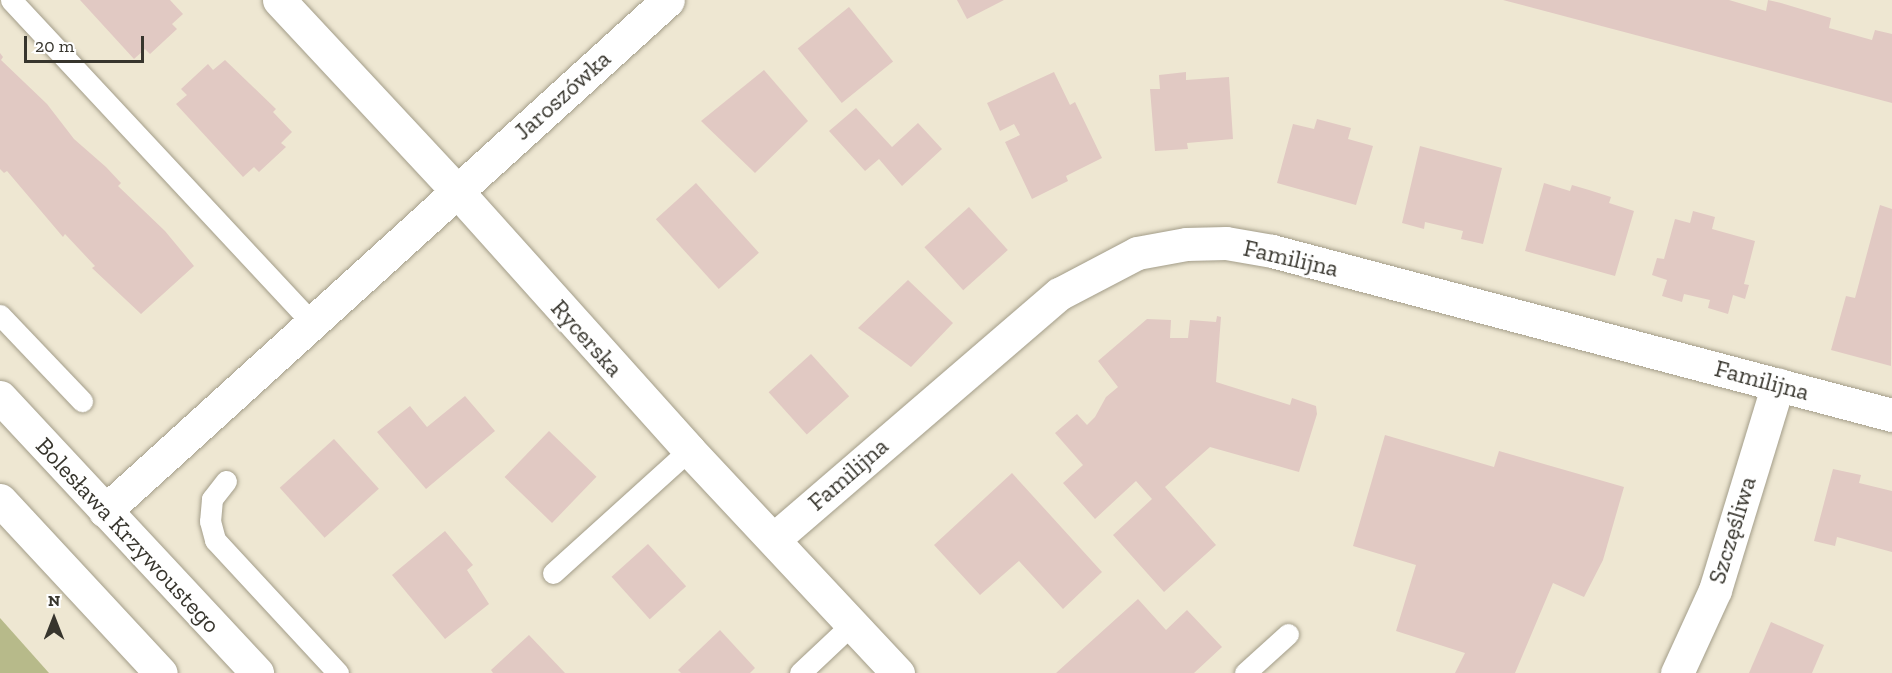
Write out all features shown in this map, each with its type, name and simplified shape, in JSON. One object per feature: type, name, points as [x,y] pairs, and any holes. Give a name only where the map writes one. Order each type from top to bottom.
[{"type":"street","name":"Rycerska","points":[[279,0],[455,189],[689,450],[898,673]]},
{"type":"street","name":"Jaroszówka","points":[[105,511],[455,189],[668,0]]},
{"type":"street","name":"Familijna","points":[[774,539],[1059,294],[1137,253],[1185,244],[1226,243],[1272,251],[1892,415]]},
{"type":"street","name":"Szczęśliwa","points":[[1677,673],[1714,590],[1778,384]]},
{"type":"street","name":"Bolesława Krzywoustego","points":[[0,397],[257,673]]},
{"type":"street","points":[[0,500],[161,673]]},
{"type":"lane","points":[[11,0],[312,323]]},
{"type":"lane","points":[[0,315],[82,401]]},
{"type":"lane","points":[[553,573],[689,450]]},
{"type":"lane","points":[[226,481],[212,499],[210,521],[215,540],[338,673]]},
{"type":"lane","points":[[800,673],[852,624]]},
{"type":"lane","points":[[1245,673],[1288,634]]},
{"type":"green space","points":[[0,618],[49,673],[0,673]]},
{"type":"building","points":[[80,0],[170,0],[183,14],[172,24],[177,29],[150,54],[145,49],[134,59]]},
{"type":"building","points":[[957,0],[1004,0],[967,19]]},
{"type":"building","points":[[1503,0],[1729,0],[1766,11],[1768,0],[1781,3],[1831,18],[1829,28],[1872,40],[1875,30],[1892,34],[1892,103]]},
{"type":"building","points":[[849,7],[893,61],[842,103],[798,49]]},
{"type":"building","points":[[0,53],[3,57],[1,60],[47,104],[74,139],[106,167],[121,183],[118,186],[165,231],[194,266],[141,314],[92,268],[95,266],[65,234],[63,237],[7,171],[4,173],[0,169]]},
{"type":"building","points":[[225,60],[276,109],[273,112],[292,132],[281,143],[286,147],[259,172],[254,167],[243,177],[176,104],[187,95],[181,89],[208,64],[213,70]]},
{"type":"building","points":[[764,70],[808,121],[755,173],[701,121]]},
{"type":"building","points":[[1054,72],[1070,105],[1075,102],[1102,158],[1066,176],[1068,181],[1032,199],[1005,142],[1020,135],[1014,124],[1000,131],[987,103]]},
{"type":"building","points":[[1186,72],[1186,80],[1229,77],[1233,139],[1187,143],[1188,149],[1155,151],[1150,89],[1160,89],[1159,75]]},
{"type":"building","points":[[856,108],[892,147],[918,123],[942,149],[902,186],[879,159],[865,171],[829,131]]},
{"type":"building","points":[[1317,119],[1351,128],[1348,139],[1373,146],[1356,205],[1277,183],[1293,124],[1314,129]]},
{"type":"building","points":[[1420,146],[1502,168],[1483,244],[1461,239],[1463,231],[1425,222],[1424,229],[1402,223]]},
{"type":"building","points":[[696,183],[759,253],[719,289],[656,219]]},
{"type":"building","points":[[1544,183],[1570,191],[1572,185],[1589,190],[1611,197],[1609,203],[1634,211],[1615,276],[1525,251]]},
{"type":"building","points":[[1880,205],[1892,209],[1891,366],[1831,350],[1846,296],[1855,298]]},
{"type":"building","points":[[969,207],[1008,250],[963,290],[924,247]]},
{"type":"building","points":[[1693,211],[1715,217],[1712,229],[1755,241],[1744,284],[1749,285],[1745,299],[1733,295],[1728,314],[1708,308],[1710,300],[1684,294],[1682,302],[1662,296],[1667,280],[1652,275],[1657,258],[1664,259],[1675,219],[1690,223]]},
{"type":"building","points":[[908,280],[953,323],[911,367],[858,328]]},
{"type":"building","points":[[1217,316],[1221,317],[1216,382],[1290,405],[1292,398],[1316,406],[1317,414],[1299,472],[1210,447],[1165,487],[1216,545],[1164,592],[1113,535],[1152,499],[1136,481],[1095,519],[1063,483],[1083,465],[1055,433],[1077,414],[1087,425],[1095,417],[1106,397],[1118,387],[1098,361],[1147,319],[1171,320],[1170,338],[1188,338],[1190,320],[1216,322]]},
{"type":"building","points":[[811,354],[849,396],[807,434],[769,392]]},
{"type":"building","points":[[465,396],[495,431],[426,489],[377,432],[410,406],[427,427]]},
{"type":"building","points":[[549,431],[596,477],[552,523],[505,477]]},
{"type":"building","points":[[1385,435],[1494,467],[1499,451],[1624,487],[1603,560],[1584,597],[1553,583],[1515,673],[1455,673],[1465,653],[1396,631],[1416,565],[1353,546]]},
{"type":"building","points":[[334,439],[379,489],[325,538],[280,488]]},
{"type":"building","points":[[1833,469],[1861,475],[1859,483],[1892,491],[1892,552],[1837,537],[1835,546],[1814,541]]},
{"type":"building","points":[[1012,473],[1102,572],[1063,609],[1019,561],[980,595],[934,545]]},
{"type":"building","points":[[445,531],[473,565],[467,570],[489,604],[445,639],[392,575]]},
{"type":"building","points":[[648,544],[686,586],[650,619],[612,577]]},
{"type":"building","points":[[1138,599],[1166,630],[1187,610],[1222,647],[1194,673],[1056,673]]},
{"type":"building","points":[[1771,622],[1824,645],[1812,673],[1749,673]]},
{"type":"building","points":[[720,630],[755,668],[750,673],[681,673],[678,670]]},
{"type":"building","points":[[529,635],[565,673],[493,673],[491,670]]}]
